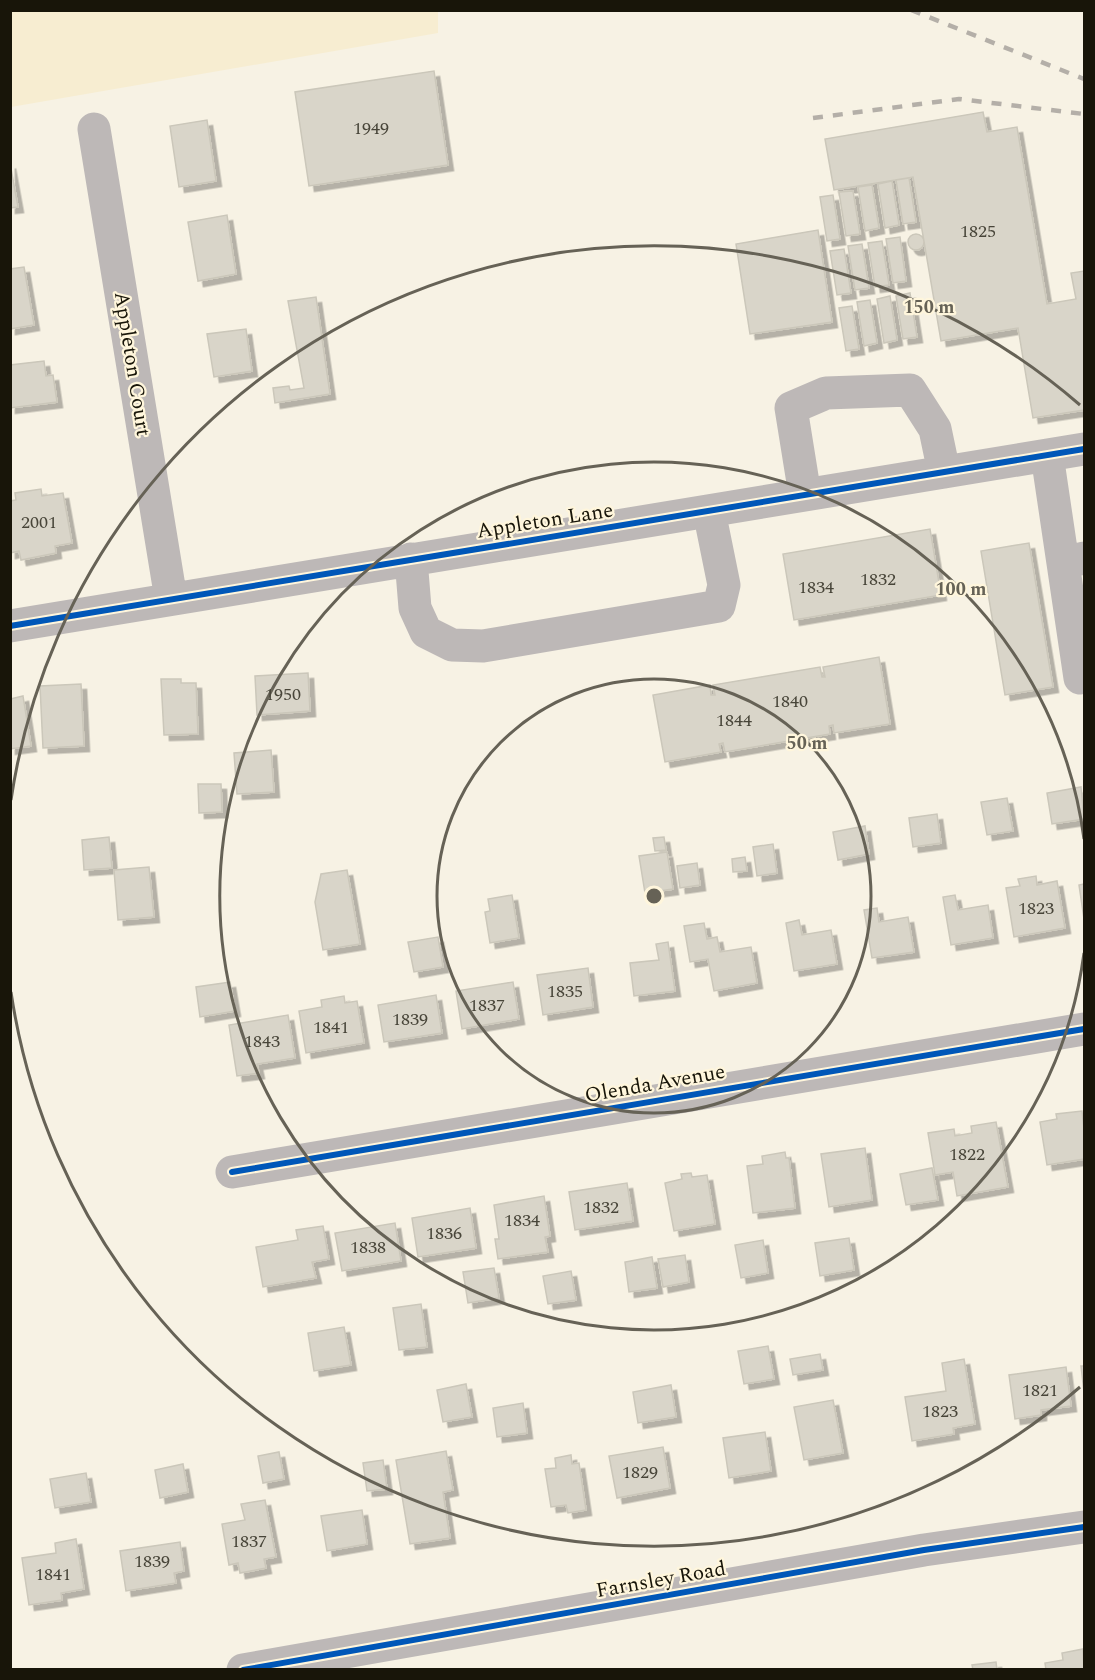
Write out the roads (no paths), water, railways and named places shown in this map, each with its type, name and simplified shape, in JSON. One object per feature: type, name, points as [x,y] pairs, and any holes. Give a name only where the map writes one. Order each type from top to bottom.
[{"type":"street","name":"Appleton Court","points":[[94,129],[171,599]]},
{"type":"street","points":[[805,495],[791,408],[826,393],[910,390],[935,429],[944,472]]},
{"type":"street","name":"Appleton Lane","points":[[10,626],[1084,449]]},
{"type":"street","points":[[1047,455],[1074,561],[1080,678]]},
{"type":"street","points":[[411,559],[415,608],[426,632],[452,645],[483,646],[719,606],[724,585],[709,511]]},
{"type":"street","name":"Olenda Avenue","points":[[232,1172],[1084,1029]]},
{"type":"street","name":"Farnsley Road","points":[[243,1670],[924,1550],[1084,1527]]},
{"type":"railway","points":[[911,10],[1084,79]]},
{"type":"railway","points":[[813,118],[959,99],[1084,114]]}]
